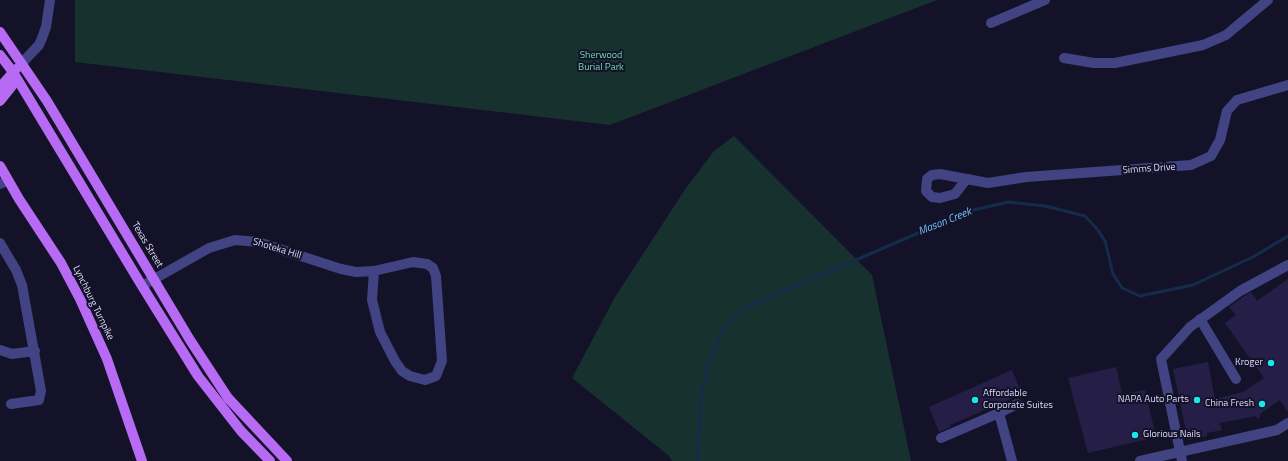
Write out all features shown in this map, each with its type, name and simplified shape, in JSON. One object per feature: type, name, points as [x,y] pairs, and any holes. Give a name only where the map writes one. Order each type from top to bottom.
[{"type":"main road","name":"Texas Street","points":[[0,32],[47,101],[190,340],[228,398],[287,461]]},
{"type":"main road","points":[[0,55],[13,72],[142,286],[206,387],[241,431],[270,461]]},
{"type":"main road","points":[[0,93],[2,85],[22,63]]},
{"type":"main road","points":[[0,100],[12,86],[13,72]]},
{"type":"main road","name":"Lynchburg Turnpike","points":[[0,166],[4,182],[46,239],[80,299],[107,359],[142,461]]},
{"type":"street","points":[[22,63],[42,38],[46,27],[50,0]]},
{"type":"street","points":[[991,22],[1045,0]]},
{"type":"street","points":[[1064,58],[1094,63],[1115,63],[1203,45],[1226,35],[1268,0]]},
{"type":"street","name":"Simms Drive","points":[[969,179],[988,182],[1026,177],[1191,165],[1211,156],[1220,140],[1227,111],[1237,100],[1288,85]]},
{"type":"street","name":"Shoteka Hill","points":[[142,286],[209,248],[235,240],[258,242],[341,269],[374,271],[417,261],[427,264],[432,268],[436,276],[442,361],[436,376],[432,379],[425,380],[410,376],[402,371],[395,362],[376,318],[372,300],[374,271]]},
{"type":"street","points":[[0,243],[16,270],[22,285],[41,391],[41,397],[39,400],[11,404]]},
{"type":"street","points":[[1181,456],[1161,359],[1190,326],[1240,291],[1288,265]]},
{"type":"street","points":[[1200,319],[1236,379]]},
{"type":"street","points":[[0,350],[12,354],[35,351]]},
{"type":"street","points":[[941,438],[1017,404]]},
{"type":"street","points":[[999,413],[1012,461]]},
{"type":"street","points":[[1140,461],[1181,456],[1277,430],[1288,423]]},
{"type":"green space","name":"Sherwood Burial Park","points":[[75,0],[937,0],[610,125],[75,62]]},
{"type":"green space","points":[[734,136],[872,275],[911,461],[672,461],[668,455],[572,378],[615,297],[686,188],[714,151]]},
{"type":"building","points":[[1288,279],[1288,412],[1280,400],[1261,413],[1259,419],[1255,416],[1220,423],[1222,430],[1207,433],[1207,436],[1188,440],[1173,369],[1208,362],[1215,399],[1243,392],[1264,378],[1225,323],[1236,315],[1229,307],[1243,297],[1251,292],[1257,301]]},
{"type":"building","points":[[1116,367],[1122,394],[1145,390],[1156,437],[1088,453],[1068,378]]},
{"type":"building","name":"Affordable Corporate Suites","points":[[1012,370],[1022,394],[950,425],[951,427],[939,432],[929,407]]},
{"type":"waterway","name":"Mason Creek","points":[[698,461],[701,398],[708,365],[723,330],[743,309],[969,211],[1008,202],[1045,206],[1085,216],[1097,229],[1105,241],[1113,274],[1122,288],[1140,296],[1193,285],[1253,257],[1288,236]]},
{"type":"place","name":"Kroger","points":[[1271,363]]},
{"type":"place","name":"Affordable Corporate Suites","points":[[975,400]]},
{"type":"place","name":"NAPA Auto Parts","points":[[1197,400]]},
{"type":"place","name":"China Fresh","points":[[1262,404]]},
{"type":"place","name":"Glorious Nails","points":[[1135,435]]}]
